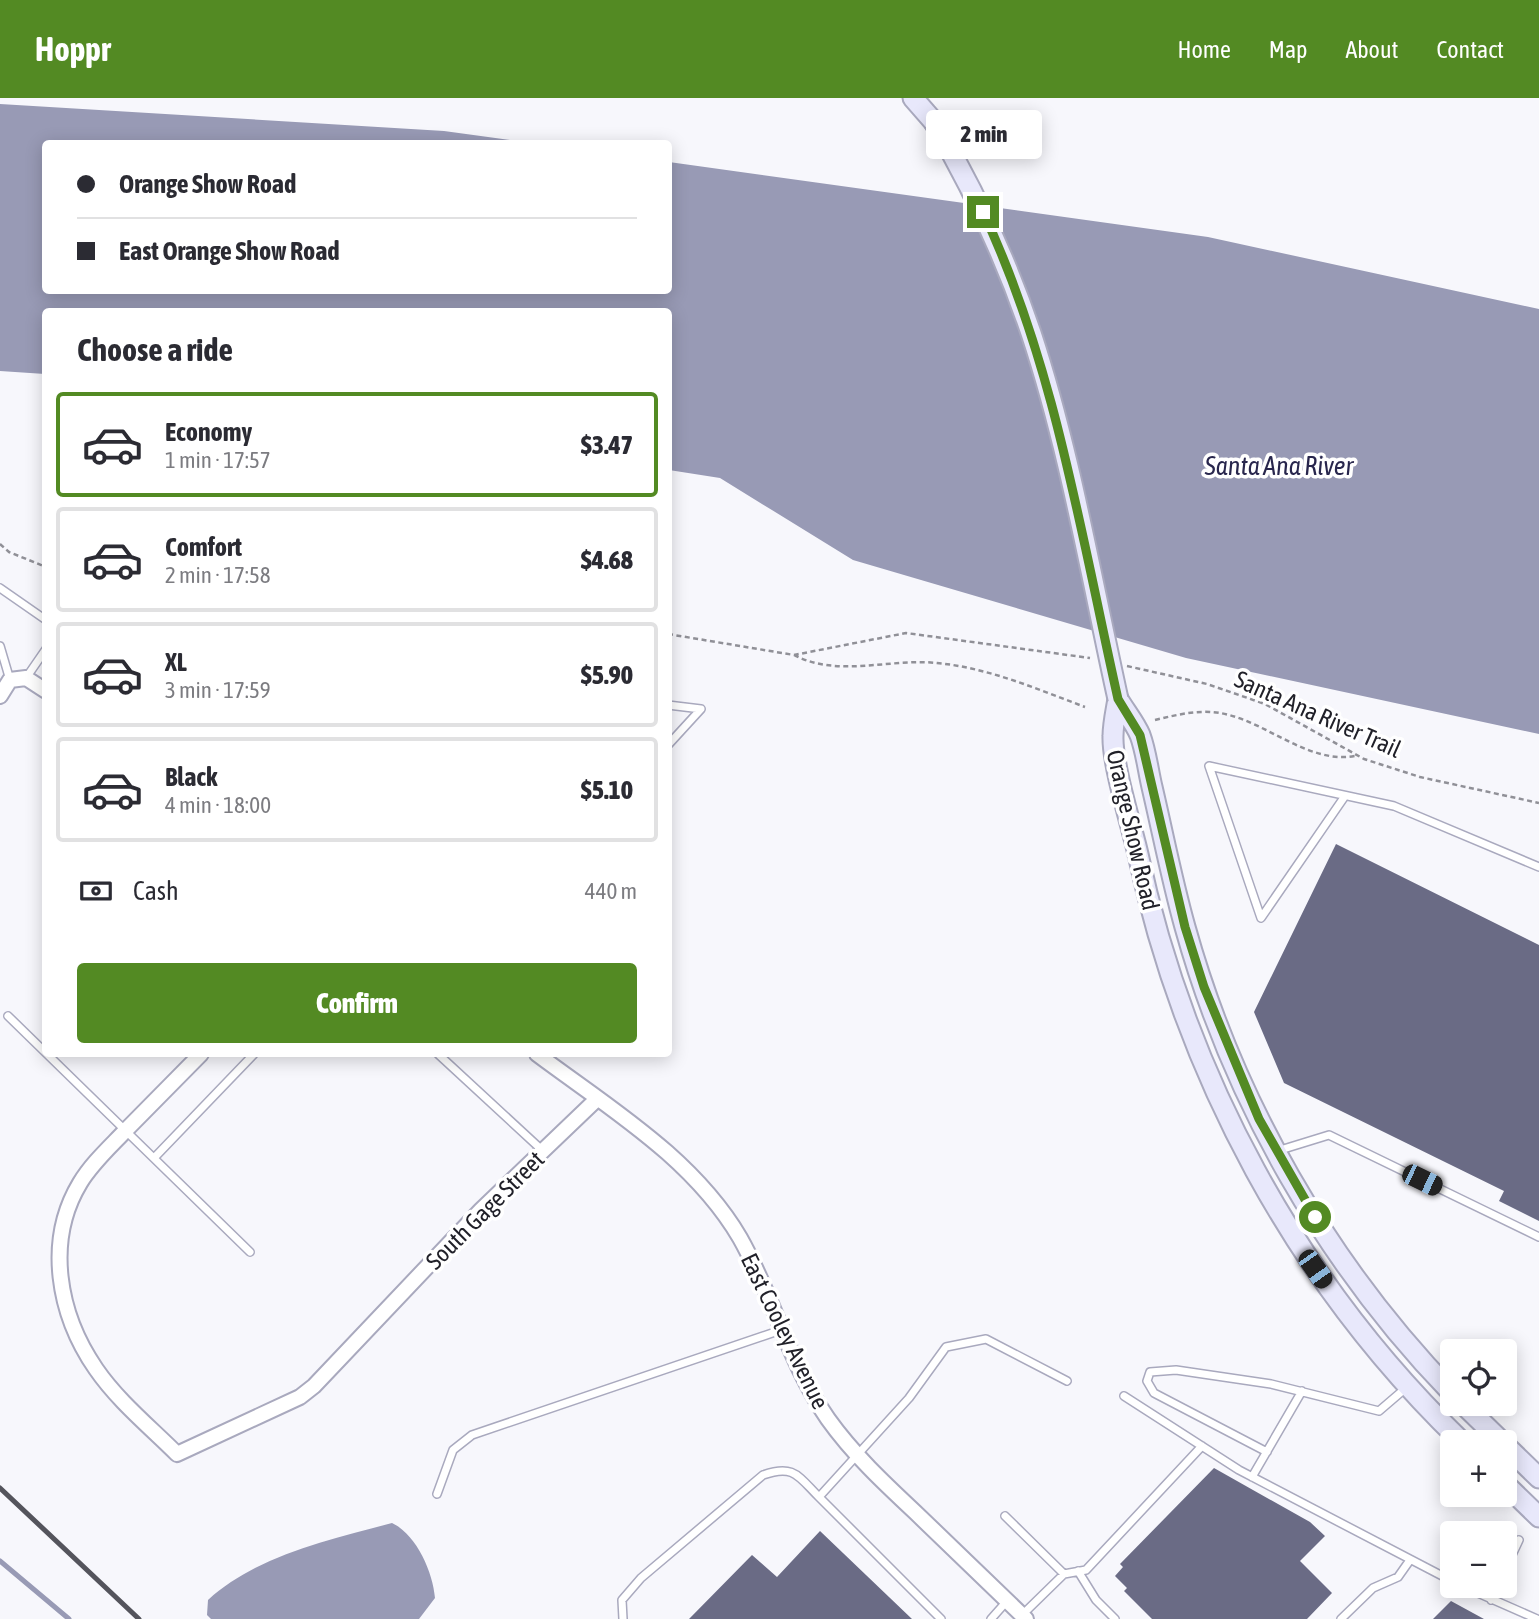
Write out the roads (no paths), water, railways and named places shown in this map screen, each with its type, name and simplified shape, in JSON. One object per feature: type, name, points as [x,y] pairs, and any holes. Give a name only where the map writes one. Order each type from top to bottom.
[{"type":"main road","points":[[913,98],[934,122]]},
{"type":"main road","points":[[921,98],[994,235],[1031,334],[1056,422],[1118,699]]},
{"type":"main road","name":"Orange Show Road","points":[[1118,699],[1140,735],[1195,958],[1233,1062],[1298,1190],[1360,1284],[1396,1331],[1440,1380]]},
{"type":"main road","name":"Orange Show Road","points":[[1118,699],[1113,738],[1143,877],[1168,968],[1208,1077],[1268,1196],[1340,1305],[1408,1387],[1450,1430]]},
{"type":"main road","points":[[1168,968],[1195,958]]},
{"type":"main road","points":[[1476,1416],[1490,1430]]},
{"type":"main road","points":[[1517,1456],[1539,1478]]},
{"type":"main road","points":[[1517,1496],[1539,1517]]},
{"type":"street","points":[[0,696],[5,679],[26,678],[42,688]]},
{"type":"street","points":[[127,1130],[198,1057]]},
{"type":"street","name":"East Cooley Avenue","points":[[541,1057],[653,1140],[684,1168],[716,1204],[757,1269],[805,1381],[827,1417],[857,1454],[1024,1617]]},
{"type":"street","name":"South Gage Street","points":[[127,1130],[96,1161],[70,1203],[58,1259],[60,1279],[72,1323],[95,1368],[114,1392],[177,1454],[300,1397],[481,1210],[597,1099]]},
{"type":"lane","points":[[0,588],[42,617]]},
{"type":"lane","points":[[0,646],[5,679]]},
{"type":"lane","points":[[26,678],[42,655]]},
{"type":"lane","points":[[672,705],[701,709],[672,741]]},
{"type":"lane","points":[[1345,796],[1261,918],[1209,766],[1394,806],[1539,867]]},
{"type":"lane","points":[[8,1016],[42,1049]]},
{"type":"lane","points":[[51,1057],[250,1252]]},
{"type":"lane","points":[[154,1158],[251,1057]]},
{"type":"lane","points":[[441,1057],[543,1151]]},
{"type":"lane","points":[[1277,1152],[1329,1135],[1539,1237]]},
{"type":"lane","points":[[437,1493],[453,1450],[472,1435],[782,1330]]},
{"type":"lane","points":[[819,1497],[909,1398],[946,1347],[986,1339],[1067,1381]]},
{"type":"lane","points":[[1267,1452],[1154,1393],[1147,1381],[1150,1372],[1176,1370],[1302,1391],[1379,1412],[1408,1387]]},
{"type":"lane","points":[[1252,1477],[1302,1391]]},
{"type":"lane","points":[[1124,1396],[1252,1477],[1440,1575]]},
{"type":"lane","points":[[1024,1617],[1064,1574],[1086,1570],[1202,1446]]},
{"type":"lane","points":[[623,1619],[622,1600],[640,1578],[763,1475],[781,1469],[795,1472],[941,1619]]},
{"type":"lane","points":[[1005,1516],[1064,1574]]},
{"type":"lane","points":[[1341,1619],[1373,1588],[1398,1577],[1409,1560]]},
{"type":"lane","points":[[1078,1571],[1096,1600],[1115,1619]]},
{"type":"lane","points":[[1488,1598],[1537,1619]]},
{"type":"lane","points":[[991,1619],[1007,1601]]},
{"type":"water","name":"Santa Ana River","points":[[0,104],[444,131],[511,140],[42,140],[42,294],[672,294],[672,162],[1208,237],[1539,309],[1539,734],[1186,658],[853,560],[720,478],[672,470],[672,308],[42,308],[42,374],[0,371]]},
{"type":"water","points":[[392,1523],[401,1528],[416,1545],[431,1577],[435,1598],[419,1619],[211,1619],[207,1615],[208,1600],[228,1584],[271,1560]]},
{"type":"waterway","points":[[0,1561],[69,1619]]},
{"type":"railway","points":[[0,1488],[139,1619]]}]
